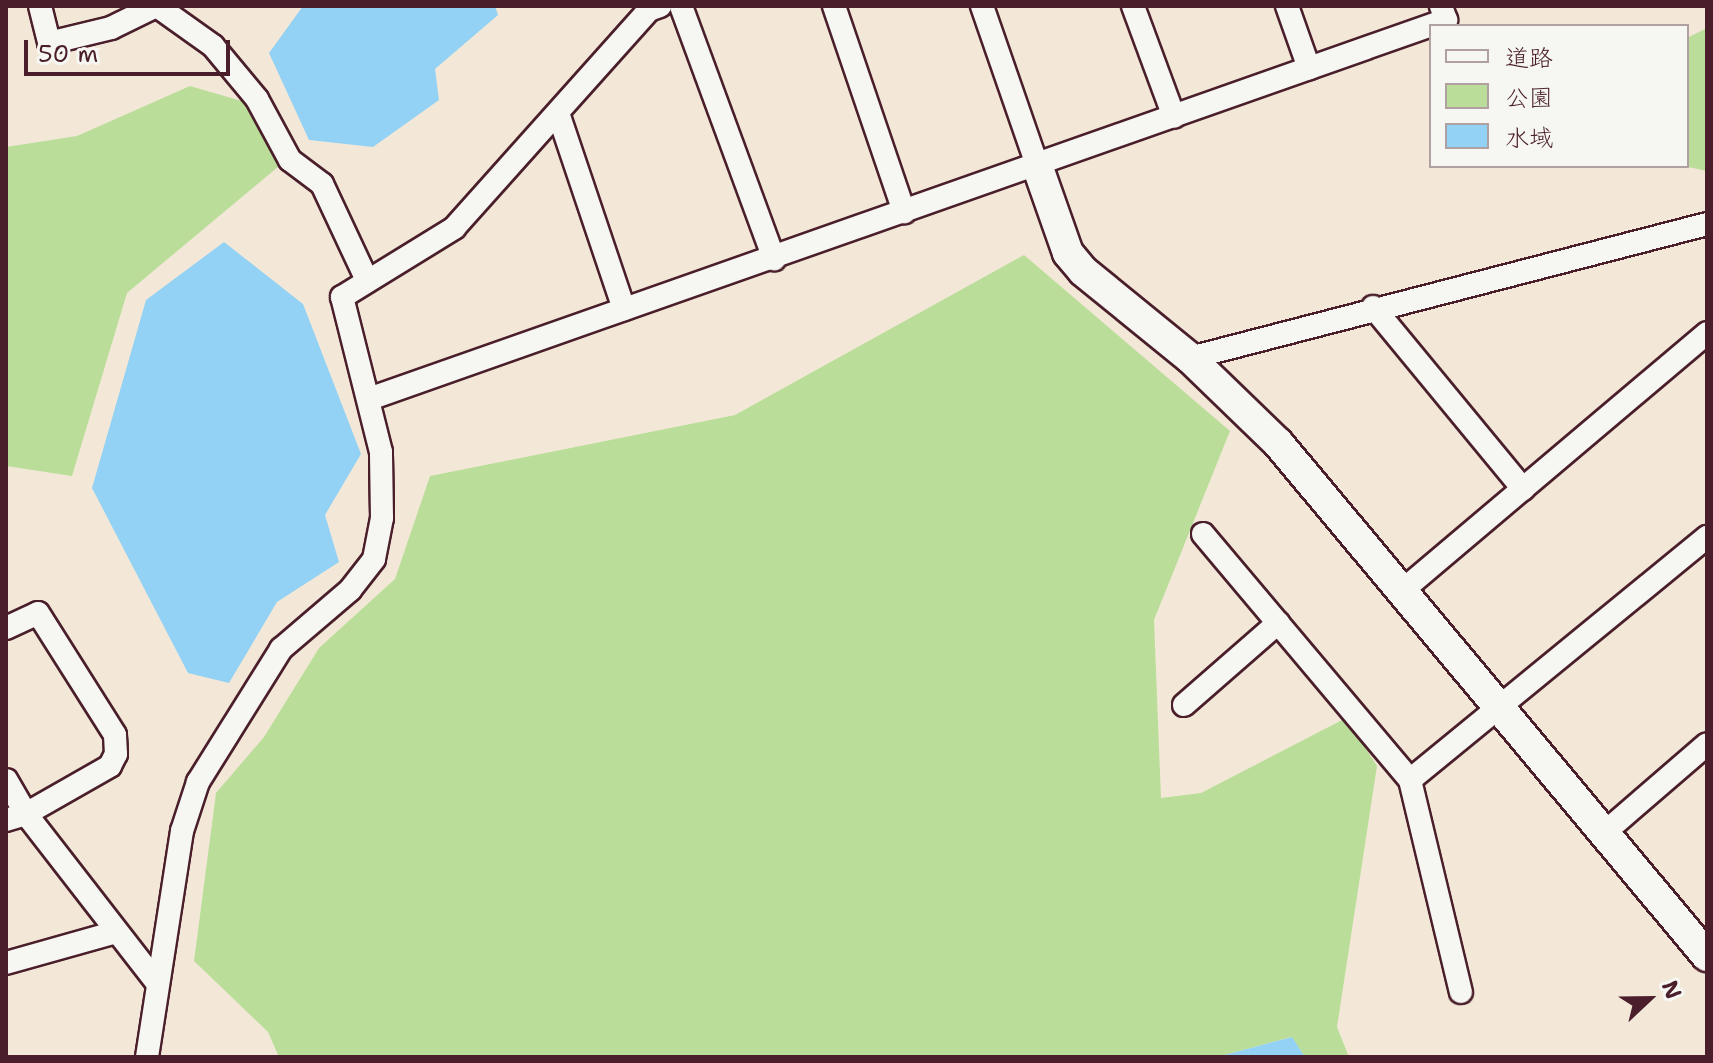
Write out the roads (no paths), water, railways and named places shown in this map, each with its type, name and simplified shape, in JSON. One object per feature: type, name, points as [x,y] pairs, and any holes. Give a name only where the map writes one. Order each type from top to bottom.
[{"type":"street","points":[[40,6],[49,43],[111,28],[157,6],[213,46],[257,99],[290,160],[322,184],[367,280]]},
{"type":"street","points":[[147,1057],[182,831],[198,782],[281,649],[350,590],[374,559],[382,518],[381,452],[342,297],[454,228],[649,10],[660,6]]},
{"type":"street","points":[[681,6],[774,259]]},
{"type":"street","points":[[834,6],[904,212]]},
{"type":"street","points":[[982,6],[1068,253],[1083,271],[1190,358],[1278,443],[1706,952]]},
{"type":"street","points":[[1133,6],[1174,117]]},
{"type":"street","points":[[1287,6],[1309,68]]},
{"type":"street","points":[[1435,24],[1446,20],[1441,6]]},
{"type":"street","points":[[369,399],[1429,26]]},
{"type":"street","points":[[558,113],[624,309]]},
{"type":"street","points":[[1190,358],[1373,307],[1707,224]]},
{"type":"street","points":[[1373,307],[1523,489]]},
{"type":"street","points":[[1403,590],[1707,333]]},
{"type":"street","points":[[1203,534],[1410,780],[1461,992]]},
{"type":"street","points":[[1410,780],[1707,537]]},
{"type":"street","points":[[6,628],[38,613],[115,735],[110,766],[16,817]]},
{"type":"street","points":[[1184,705],[1278,623]]},
{"type":"street","points":[[1604,833],[1707,744]]},
{"type":"street","points":[[6,780],[16,817],[157,983]]},
{"type":"street","points":[[6,963],[116,932]]},
{"type":"water","points":[[303,6],[495,6],[498,15],[435,69],[439,100],[373,147],[309,140],[269,53]]},
{"type":"water","points":[[224,242],[303,304],[361,454],[325,515],[339,562],[277,602],[229,683],[188,673],[92,488],[146,300]]},
{"type":"water","points":[[1292,1037],[1305,1057],[1217,1057]]}]
